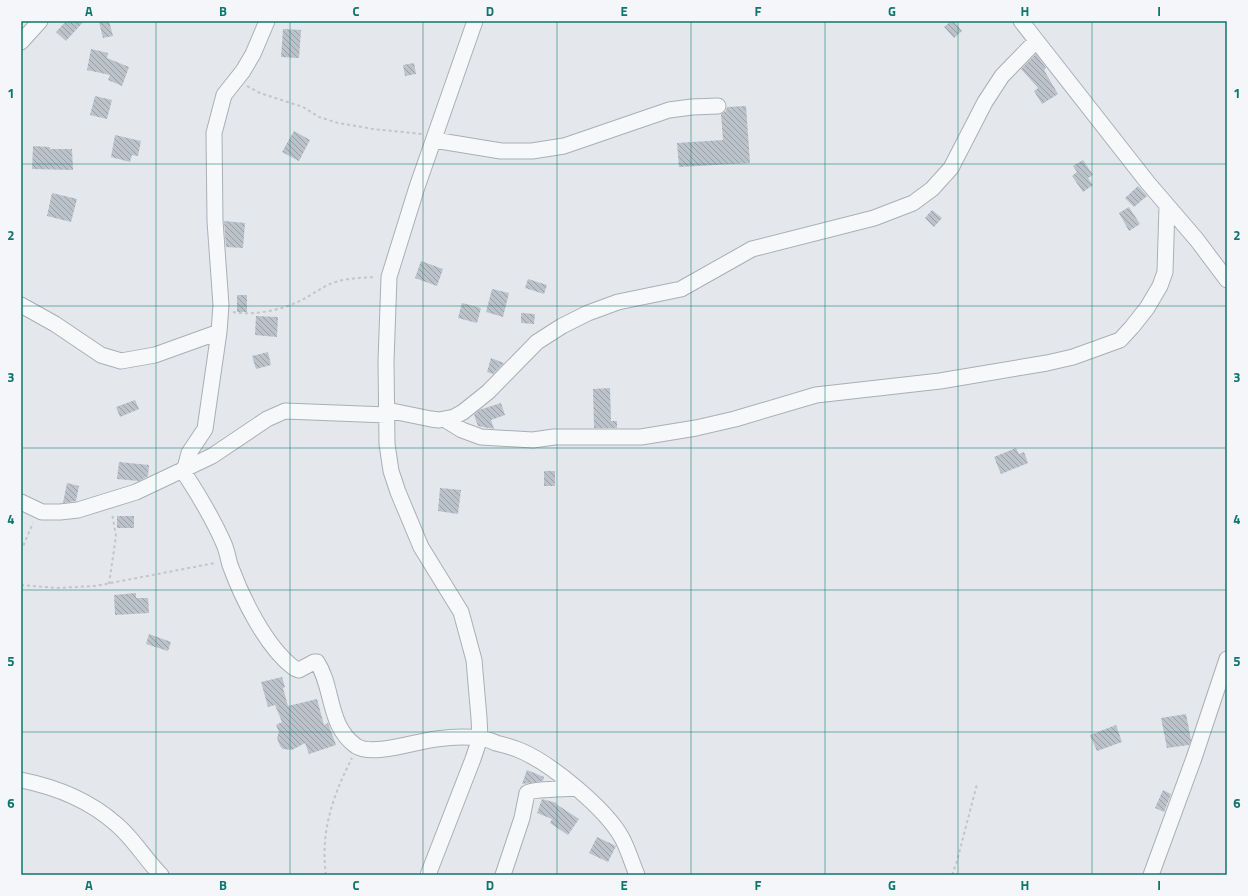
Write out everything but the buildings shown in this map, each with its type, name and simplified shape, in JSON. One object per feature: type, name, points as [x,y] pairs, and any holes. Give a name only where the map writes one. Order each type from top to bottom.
[{"type":"street","points":[[21,42],[40,21]]},
{"type":"street","points":[[267,21],[253,54],[224,95],[214,133],[215,220],[221,309],[219,332],[204,429],[189,453],[184,469],[224,544],[230,565],[258,622],[283,658],[294,668],[299,670],[314,662],[318,664],[331,708],[340,728],[349,740],[358,747],[375,750],[438,739],[480,738],[520,751],[544,764],[576,788],[606,817],[622,838],[637,875]]},
{"type":"street","points":[[428,875],[480,738],[474,660],[461,612],[421,548],[391,471],[387,444],[386,361],[389,277],[434,138],[475,21]]},
{"type":"street","points":[[1020,21],[1167,206],[1197,240],[1227,280]]},
{"type":"street","points":[[21,502],[39,511],[49,513],[78,510],[136,492],[221,451],[267,419],[286,411],[387,412],[420,418],[444,419],[454,417],[475,404],[507,375],[537,342],[562,326],[588,313],[618,302],[681,289],[752,249],[874,218],[913,203],[932,189],[951,168],[985,102],[1002,76],[1036,41]]},
{"type":"street","points":[[434,138],[501,151],[532,151],[564,146],[669,110],[718,106]]},
{"type":"street","points":[[444,419],[462,430],[481,437],[528,440],[554,437],[641,437],[696,428],[735,419],[816,395],[940,381],[1073,357],[1120,340],[1132,328],[1147,308],[1160,286],[1165,272],[1167,206]]},
{"type":"street","points":[[21,304],[55,324],[101,355],[121,361],[155,355],[219,332]]},
{"type":"street","points":[[1151,875],[1194,758],[1227,659]]},
{"type":"street","points":[[21,780],[41,784],[64,792],[101,813],[116,824],[161,875]]},
{"type":"street","points":[[503,875],[522,818],[527,793],[533,790],[576,788]]},
{"type":"path","points":[[236,80],[260,93],[302,107],[319,117],[338,123],[373,130],[417,133],[434,138]]},
{"type":"path","points":[[221,309],[240,313],[271,310],[300,301],[330,284],[340,281],[356,278],[389,277]]},
{"type":"path","points":[[107,501],[115,524],[116,536],[109,584]]},
{"type":"path","points":[[21,551],[39,511]]},
{"type":"path","points":[[21,586],[56,588],[109,584],[213,563],[230,565]]},
{"type":"path","points":[[326,875],[324,855],[329,814],[340,781],[358,747]]},
{"type":"path","points":[[952,875],[977,784]]}]
